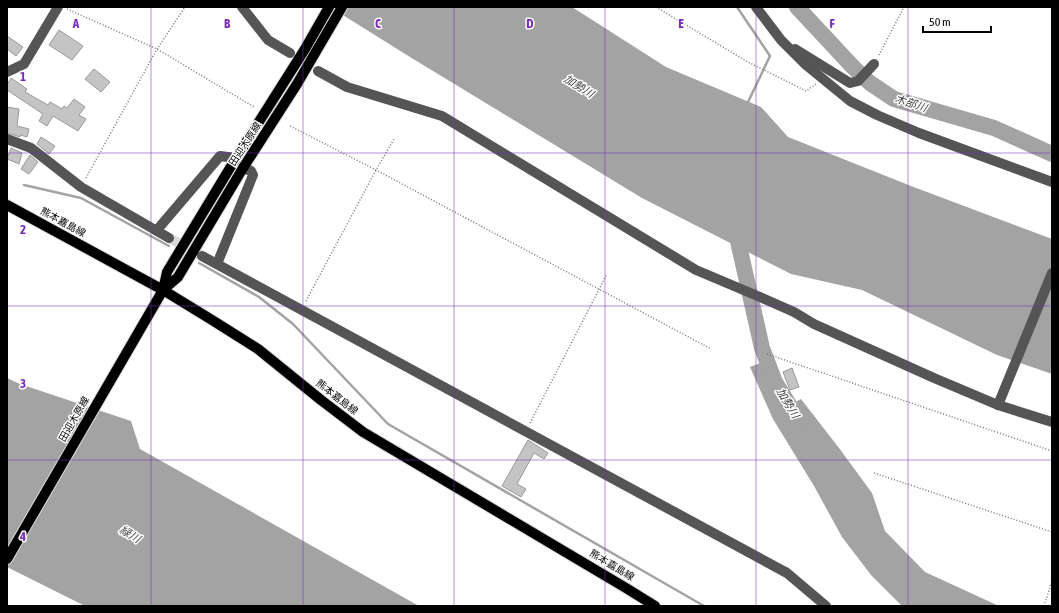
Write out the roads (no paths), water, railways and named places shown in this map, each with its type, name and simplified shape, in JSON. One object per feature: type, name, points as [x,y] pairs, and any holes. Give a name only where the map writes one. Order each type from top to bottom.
[{"type":"main road","name":"田迎木原線","points":[[7,559],[152,310],[163,290],[167,272],[236,158],[259,124],[311,39],[329,7]]},
{"type":"main road","name":"田迎木原線","points":[[163,290],[178,277],[243,168],[294,90],[342,7]]},
{"type":"main road","name":"熊本嘉島線","points":[[7,205],[163,290],[258,349],[363,432],[655,606]]},
{"type":"street","points":[[7,72],[24,64],[58,7]]},
{"type":"street","points":[[242,7],[268,40],[290,53]]},
{"type":"street","points":[[756,7],[781,40],[806,65],[850,100],[878,115],[919,133],[1052,182]]},
{"type":"street","points":[[781,40],[850,83],[858,81],[874,64]]},
{"type":"street","points":[[318,71],[347,87],[442,116],[696,270],[794,312],[814,324],[934,378],[998,405],[1052,422]]},
{"type":"street","points":[[7,139],[30,148],[81,187],[169,238]]},
{"type":"street","points":[[157,230],[220,156],[236,158]]},
{"type":"street","points":[[217,264],[253,175],[251,171],[243,168]]},
{"type":"street","points":[[202,256],[787,573],[826,606]]},
{"type":"street","points":[[998,405],[1052,273]]},
{"type":"water","points":[[330,7],[572,7],[666,67],[761,107],[788,137],[911,186],[1052,239],[1052,374],[997,355],[862,290],[791,274],[642,198]]},
{"type":"water","points":[[765,361],[781,402],[788,406],[801,399],[872,493],[885,531],[925,572],[999,606],[902,606],[871,575],[842,537],[814,486],[773,419],[750,367]]},
{"type":"water","name":"緑川","points":[[7,378],[20,384],[131,421],[140,449],[419,606],[85,606],[7,567]]},
{"type":"waterway","points":[[737,7],[770,56],[748,102]]},
{"type":"waterway","name":"木部川","points":[[797,7],[853,67],[870,83],[894,99],[994,128],[1052,154]]},
{"type":"waterway","points":[[24,185],[81,198],[169,246]]},
{"type":"waterway","name":"加勢川","points":[[735,228],[762,348],[775,382],[801,424]]},
{"type":"waterway","points":[[199,263],[259,297],[293,324],[388,424],[704,606]]},
{"type":"tunnel","points":[[169,238],[201,255]]}]
